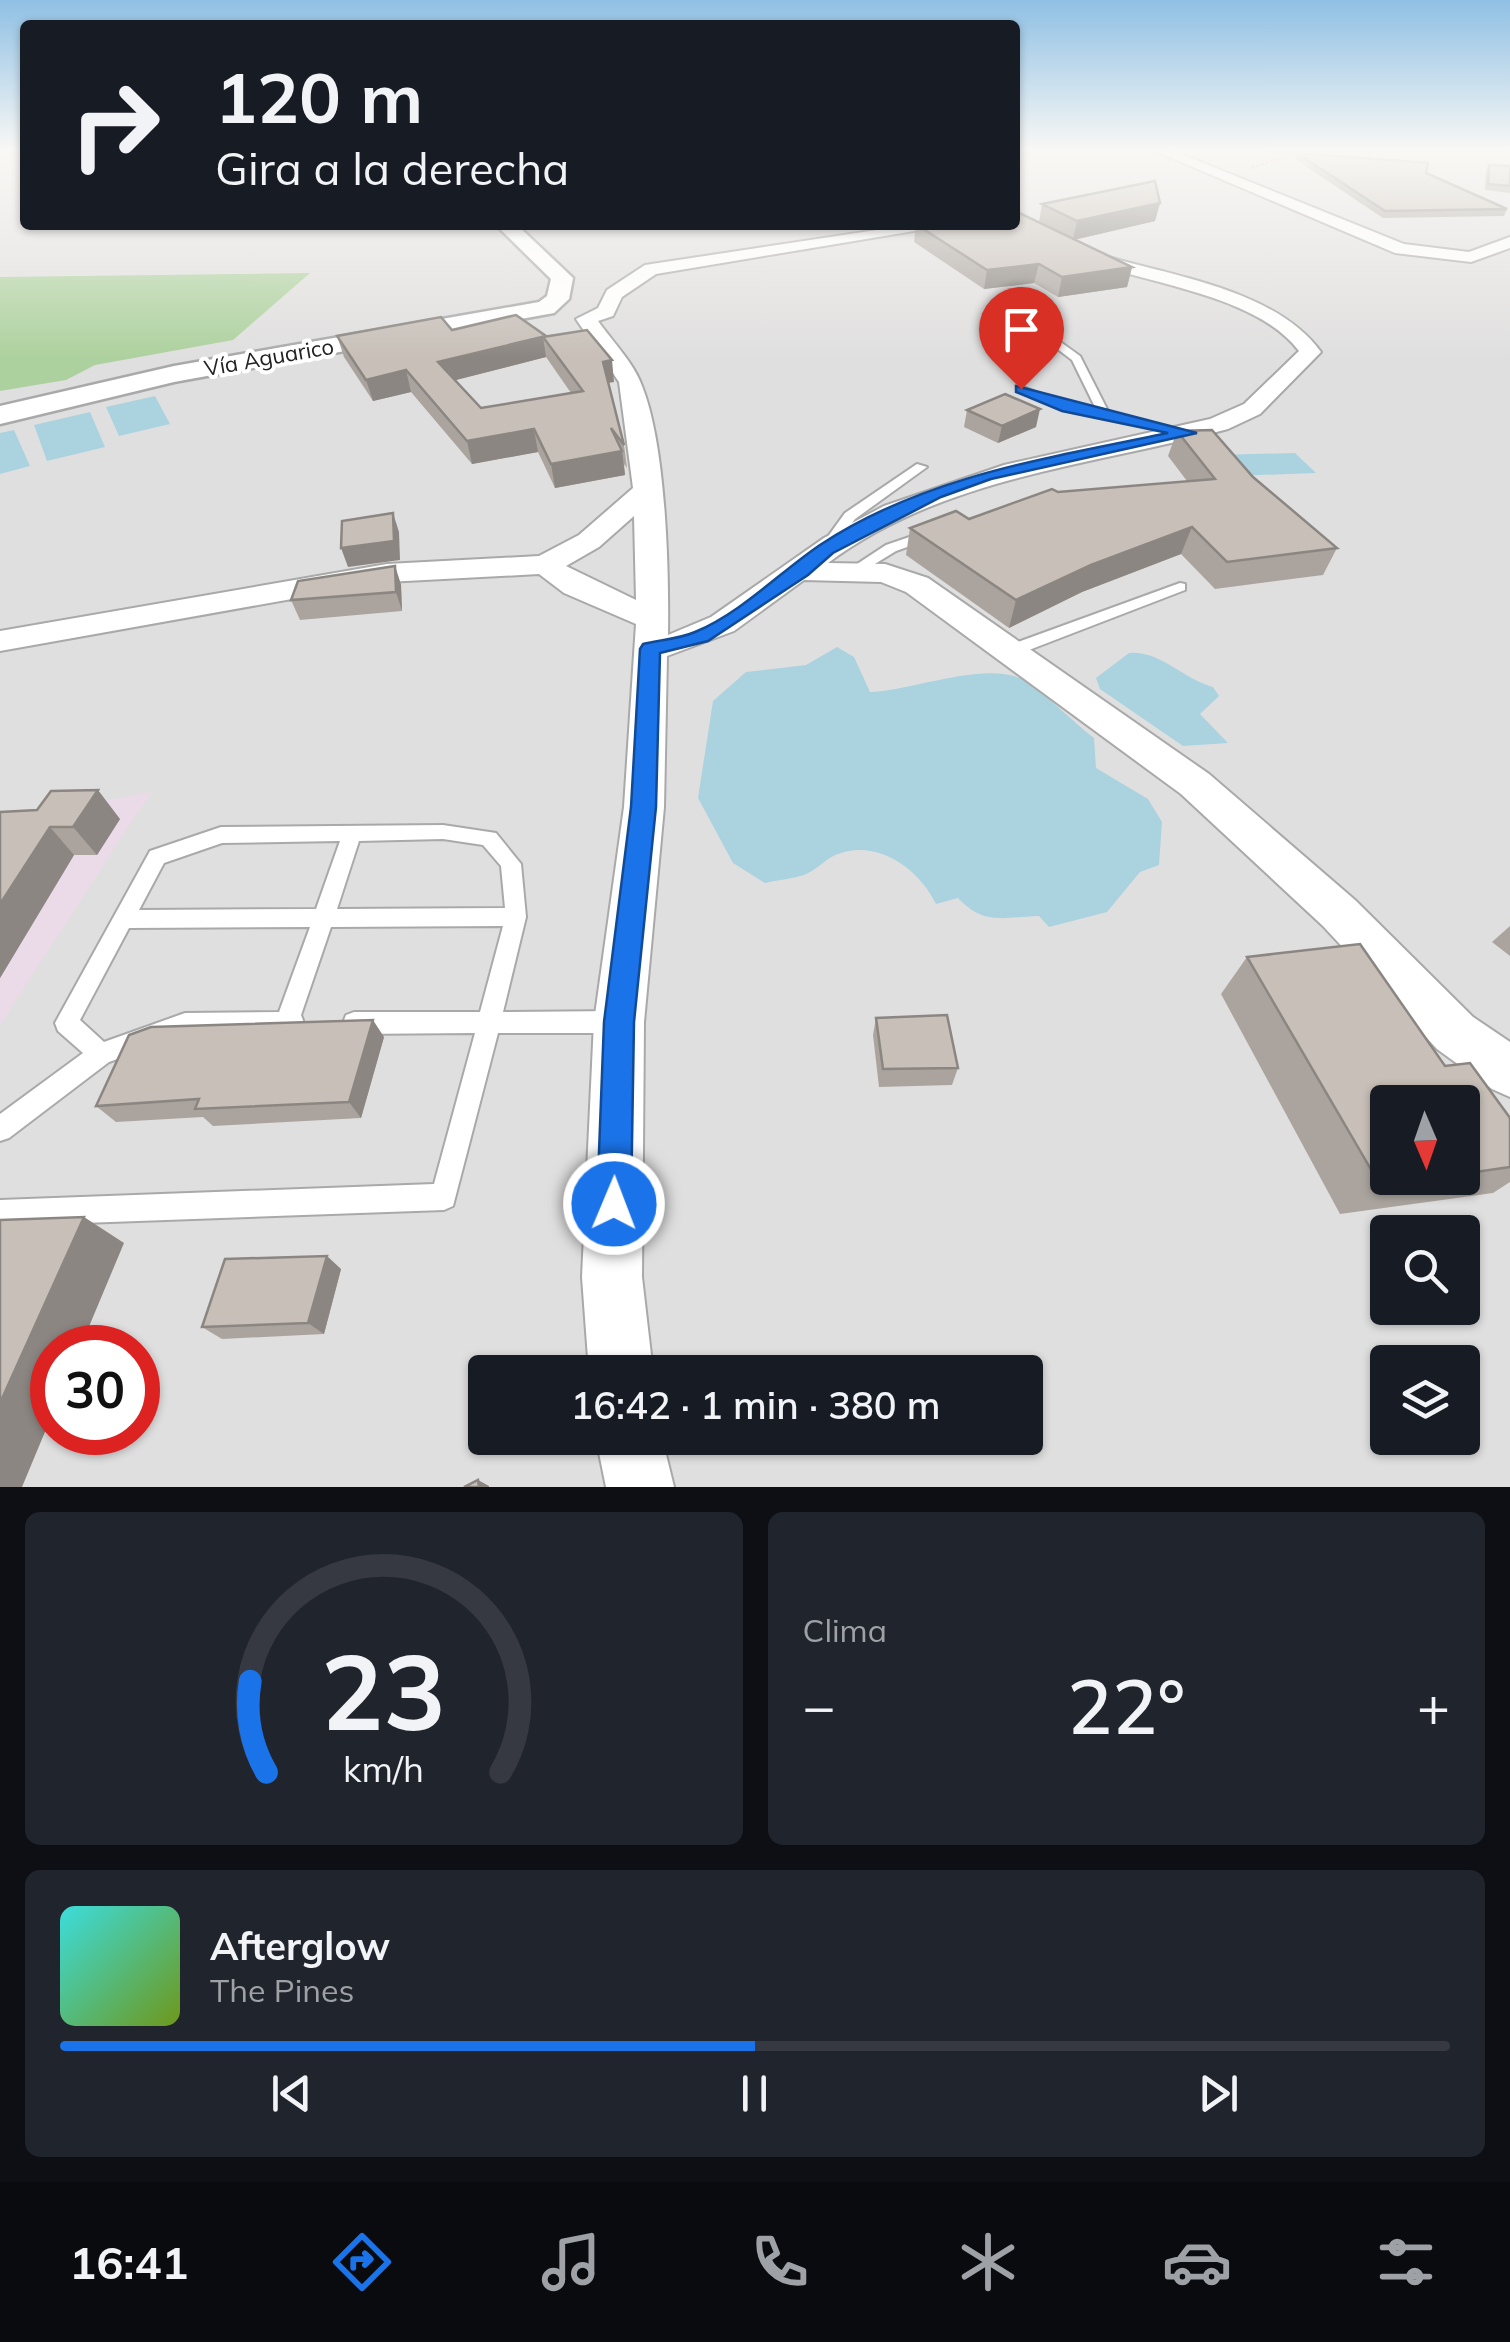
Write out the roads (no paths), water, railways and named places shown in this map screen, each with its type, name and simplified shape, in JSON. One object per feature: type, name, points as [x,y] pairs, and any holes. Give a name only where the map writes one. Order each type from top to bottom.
[{"type":"street","points":[[545,565],[651,634],[701,637],[828,563],[894,512],[986,476],[1189,433],[1252,409],[1310,352],[1307,343],[1236,303],[1048,244],[1024,219]]},
{"type":"street","points":[[1328,219],[1401,249],[1472,257],[1510,242]]},
{"type":"street","name":"Vía Aguarico","points":[[0,415],[174,374],[546,308],[558,300],[562,278],[511,230]]},
{"type":"street","points":[[619,1355],[612,1277],[619,1022],[644,807],[651,634],[646,490],[630,382],[586,319],[606,312],[614,294],[651,268],[907,230]]},
{"type":"street","points":[[0,641],[388,572],[545,565],[589,541],[646,490]]},
{"type":"street","points":[[828,563],[898,576],[917,585],[1195,784],[1339,914],[1455,1033],[1510,1072]]},
{"type":"street","points":[[633,1455],[640,1487]]},
{"type":"lane","points":[[1034,327],[1076,358],[1104,414]]},
{"type":"lane","points":[[1021,389],[1067,408],[1189,433]]},
{"type":"lane","points":[[828,563],[850,516],[921,467]]},
{"type":"lane","points":[[828,563],[891,548],[938,531]]},
{"type":"lane","points":[[1010,651],[1180,587]]},
{"type":"lane","points":[[0,1213],[444,1197],[516,918],[510,864],[489,838],[443,832],[221,836],[157,857],[66,1024],[101,1054]]},
{"type":"lane","points":[[287,1023],[352,834]]},
{"type":"lane","points":[[123,919],[516,918]]},
{"type":"lane","points":[[0,1128],[101,1054],[185,1024],[619,1022]]},
{"type":"water","points":[[155,396],[170,424],[119,436],[106,407]]},
{"type":"water","points":[[90,412],[105,447],[47,461],[34,425]]},
{"type":"water","points":[[14,430],[30,466],[0,474],[0,433]]},
{"type":"water","points":[[1295,453],[1316,473],[1234,476],[1216,455]]},
{"type":"water","points":[[837,647],[854,657],[870,692],[974,674],[995,673],[1029,683],[1094,738],[1096,768],[1148,799],[1162,822],[1159,865],[1140,872],[1107,912],[1049,927],[1039,916],[986,916],[958,898],[936,904],[908,869],[896,860],[868,851],[838,854],[804,875],[765,883],[733,863],[698,798],[713,701],[746,672],[806,665]]},
{"type":"water","points":[[1129,653],[1161,660],[1213,687],[1219,696],[1200,714],[1228,743],[1183,746],[1100,689],[1096,678]]}]
